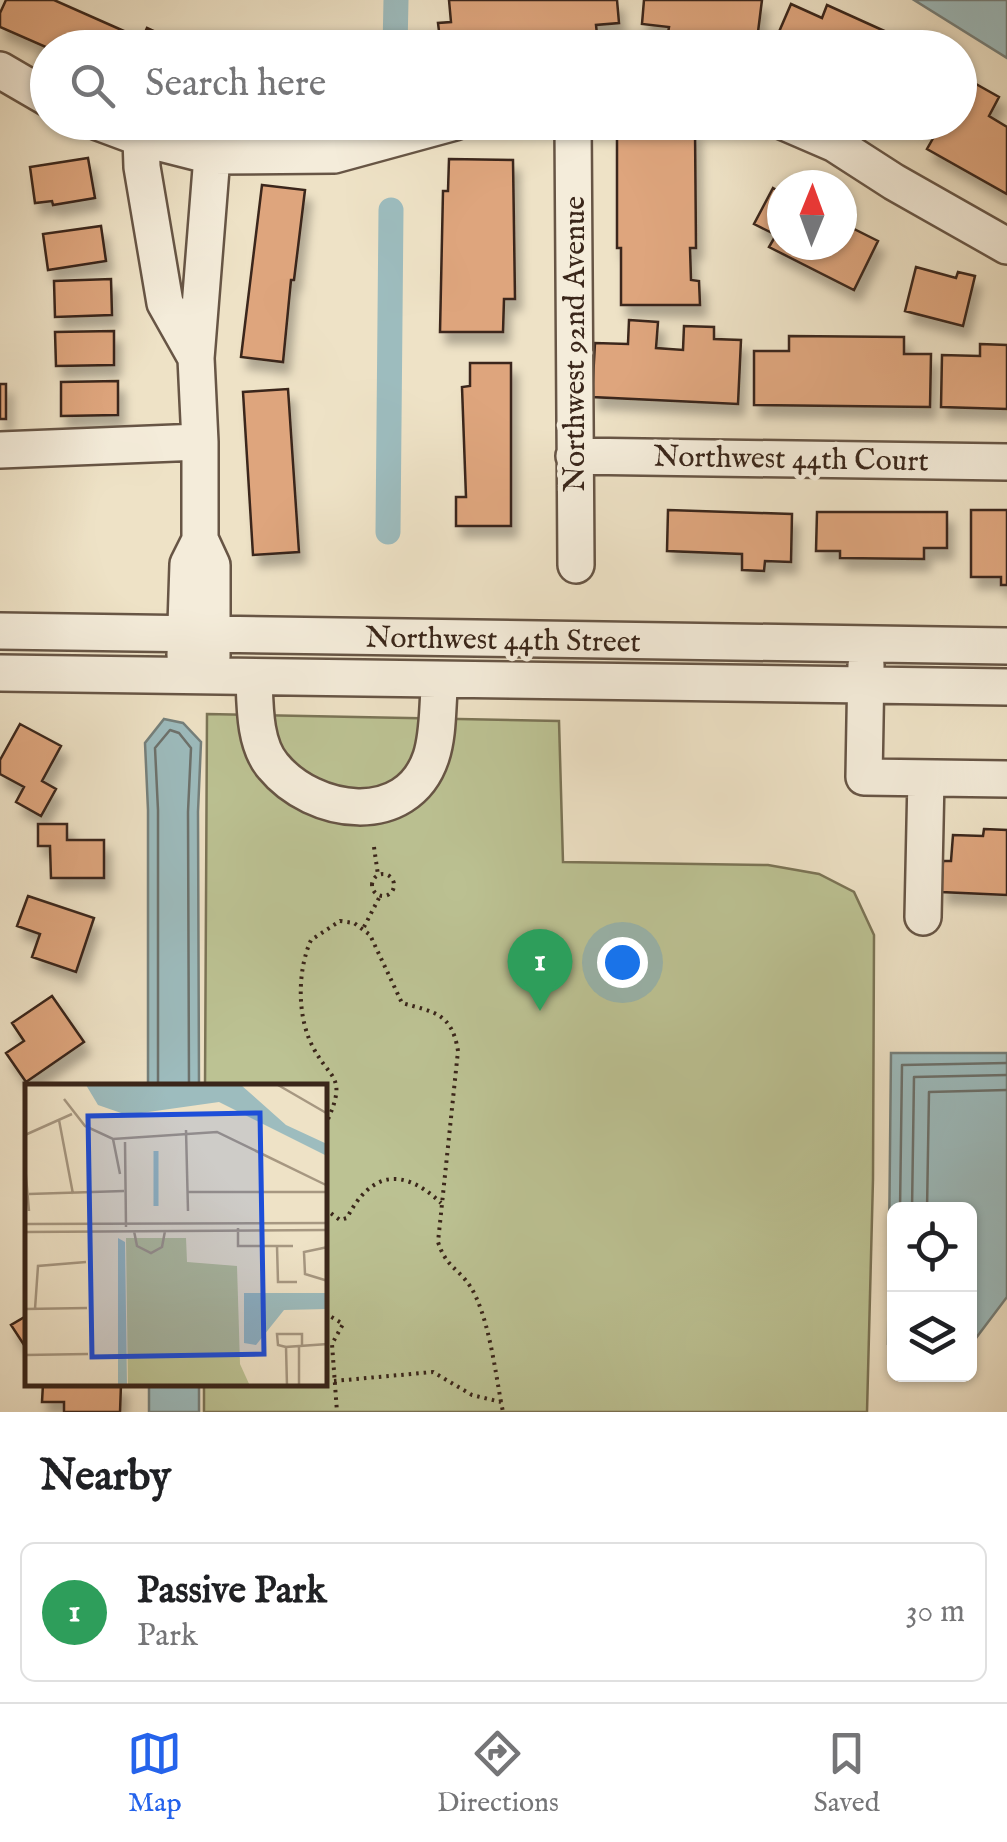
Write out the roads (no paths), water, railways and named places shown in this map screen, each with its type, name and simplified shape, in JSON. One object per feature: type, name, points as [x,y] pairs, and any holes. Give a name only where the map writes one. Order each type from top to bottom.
[{"type":"street","points":[[0,70],[30,88]]},
{"type":"street","points":[[140,140],[165,303],[196,358]]},
{"type":"street","points":[[148,140],[212,156],[334,154],[387,140]]},
{"type":"street","name":"Northwest 92nd Avenue","points":[[572,140],[576,566]]},
{"type":"street","points":[[826,140],[1007,246]]},
{"type":"street","points":[[199,675],[199,634],[212,565],[200,538],[196,358],[212,156]]},
{"type":"street","points":[[0,450],[200,442]]},
{"type":"street","name":"Northwest 44th Court","points":[[574,456],[1007,462]]},
{"type":"street","name":"Northwest 44th Street","points":[[0,631],[1007,646]]},
{"type":"street","points":[[866,644],[864,777],[1007,780]]},
{"type":"street","name":"Northwest 44th Street","points":[[0,673],[1007,687]]},
{"type":"street","points":[[254,677],[257,724],[271,765],[316,800],[355,807],[390,801],[422,775],[431,758],[440,680]]},
{"type":"street","points":[[923,917],[926,778]]},
{"type":"water","points":[[914,0],[1007,0],[1007,58],[977,39],[977,30],[962,30]]},
{"type":"water","points":[[164,719],[183,723],[201,742],[199,1084],[148,1084],[145,743]]},
{"type":"water","points":[[891,1053],[1007,1053],[1007,1297],[977,1337],[977,1202],[889,1202]]},
{"type":"water","points":[[149,1387],[199,1387],[199,1412],[149,1412]]},
{"type":"waterway","points":[[395,30],[396,0]]},
{"type":"waterway","points":[[388,532],[391,210]]},
{"type":"place","name":"Passive Park","points":[[540,1011]]}]
